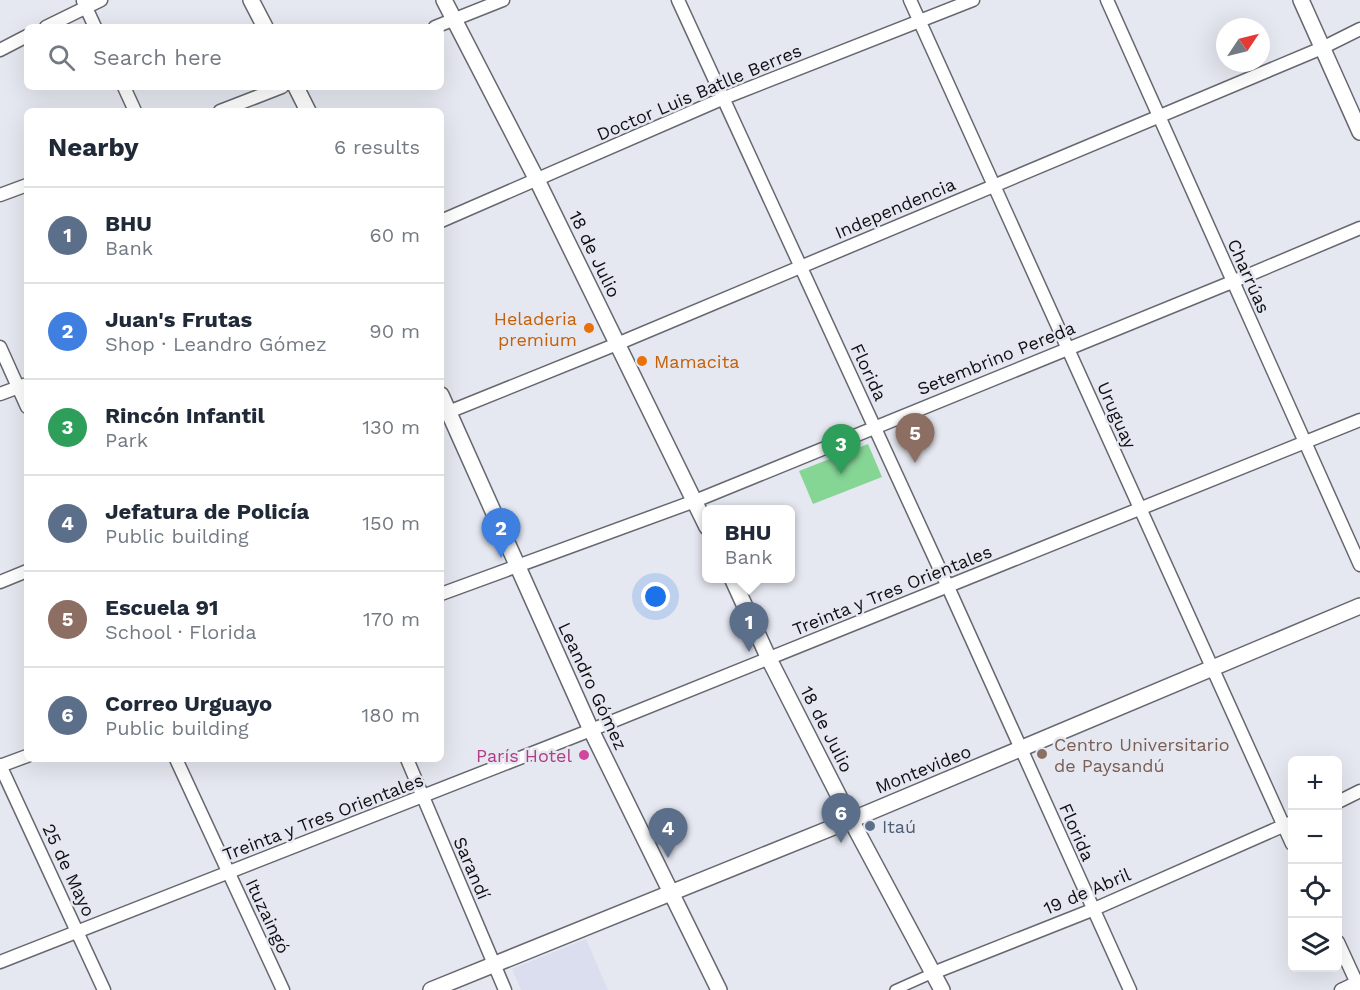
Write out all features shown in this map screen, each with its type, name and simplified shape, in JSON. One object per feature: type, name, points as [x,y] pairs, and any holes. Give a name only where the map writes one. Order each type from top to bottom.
[{"type":"street","points":[[51,24],[84,4],[101,0]]},
{"type":"street","points":[[252,0],[264,24]]},
{"type":"street","name":"18 de Julio","points":[[444,0],[537,180],[702,516]]},
{"type":"street","points":[[443,24],[503,0]]},
{"type":"street","name":"Florida","points":[[678,0],[948,587],[1130,990]]},
{"type":"street","name":"Uruguay","points":[[910,0],[1213,669],[1288,824]]},
{"type":"street","name":"Doctor Luis Batlle Berres","points":[[444,220],[723,98],[972,0]]},
{"type":"street","name":"Charrúas","points":[[1107,0],[1360,565]]},
{"type":"street","points":[[1301,0],[1360,132]]},
{"type":"street","points":[[84,4],[94,24]]},
{"type":"street","name":"Independencia","points":[[445,413],[617,344],[994,186],[1322,48],[1360,29]]},
{"type":"street","points":[[0,50],[24,38]]},
{"type":"street","points":[[125,90],[134,108]]},
{"type":"street","points":[[228,108],[274,90]]},
{"type":"street","points":[[298,90],[306,108]]},
{"type":"street","points":[[0,195],[24,186]]},
{"type":"street","name":"Setembrino Pereda","points":[[444,593],[695,501],[1360,228]]},
{"type":"street","points":[[0,346],[23,385],[0,394]]},
{"type":"street","name":"Leandro Gómez","points":[[445,413],[591,730],[719,990]]},
{"type":"street","name":"Treinta y Tres Orientales","points":[[0,962],[770,659],[1360,420]]},
{"type":"street","points":[[0,582],[24,572]]},
{"type":"street","name":"18 de Julio","points":[[734,583],[851,820],[942,990]]},
{"type":"street","name":"Montevideo","points":[[431,990],[851,820],[1360,606]]},
{"type":"street","points":[[0,766],[24,757]]},
{"type":"street","name":"Ituzaingó","points":[[177,762],[283,990]]},
{"type":"street","name":"Sarandí","points":[[408,762],[505,990]]},
{"type":"street","name":"25 de Mayo","points":[[0,766],[104,990]]},
{"type":"street","points":[[1342,800],[1360,792]]},
{"type":"street","name":"19 de Abril","points":[[895,990],[1092,910],[1288,824]]},
{"type":"street","points":[[1341,990],[1359,985],[1342,950]]},
{"type":"shaded area","points":[[586,939],[608,990],[521,990],[512,969]]},
{"type":"green space","points":[[868,444],[882,477],[813,504],[799,471]]},
{"type":"place","name":"Heladeria premium","points":[[589,328]]},
{"type":"place","name":"Mamacita","points":[[642,361]]},
{"type":"place","name":"Escuela 91","points":[[915,463]]},
{"type":"place","name":"Rincón Infantil","points":[[841,474]]},
{"type":"place","name":"Juan's Frutas","points":[[501,558]]},
{"type":"place","name":"BHU","points":[[749,652]]},
{"type":"place","name":"Centro Universitario de Paysandú","points":[[1042,754]]},
{"type":"place","name":"París Hotel","points":[[584,755]]},
{"type":"place","name":"Itaú","points":[[870,826]]},
{"type":"place","name":"Correo Urguayo","points":[[841,843]]},
{"type":"place","name":"Jefatura de Policía","points":[[668,858]]}]
